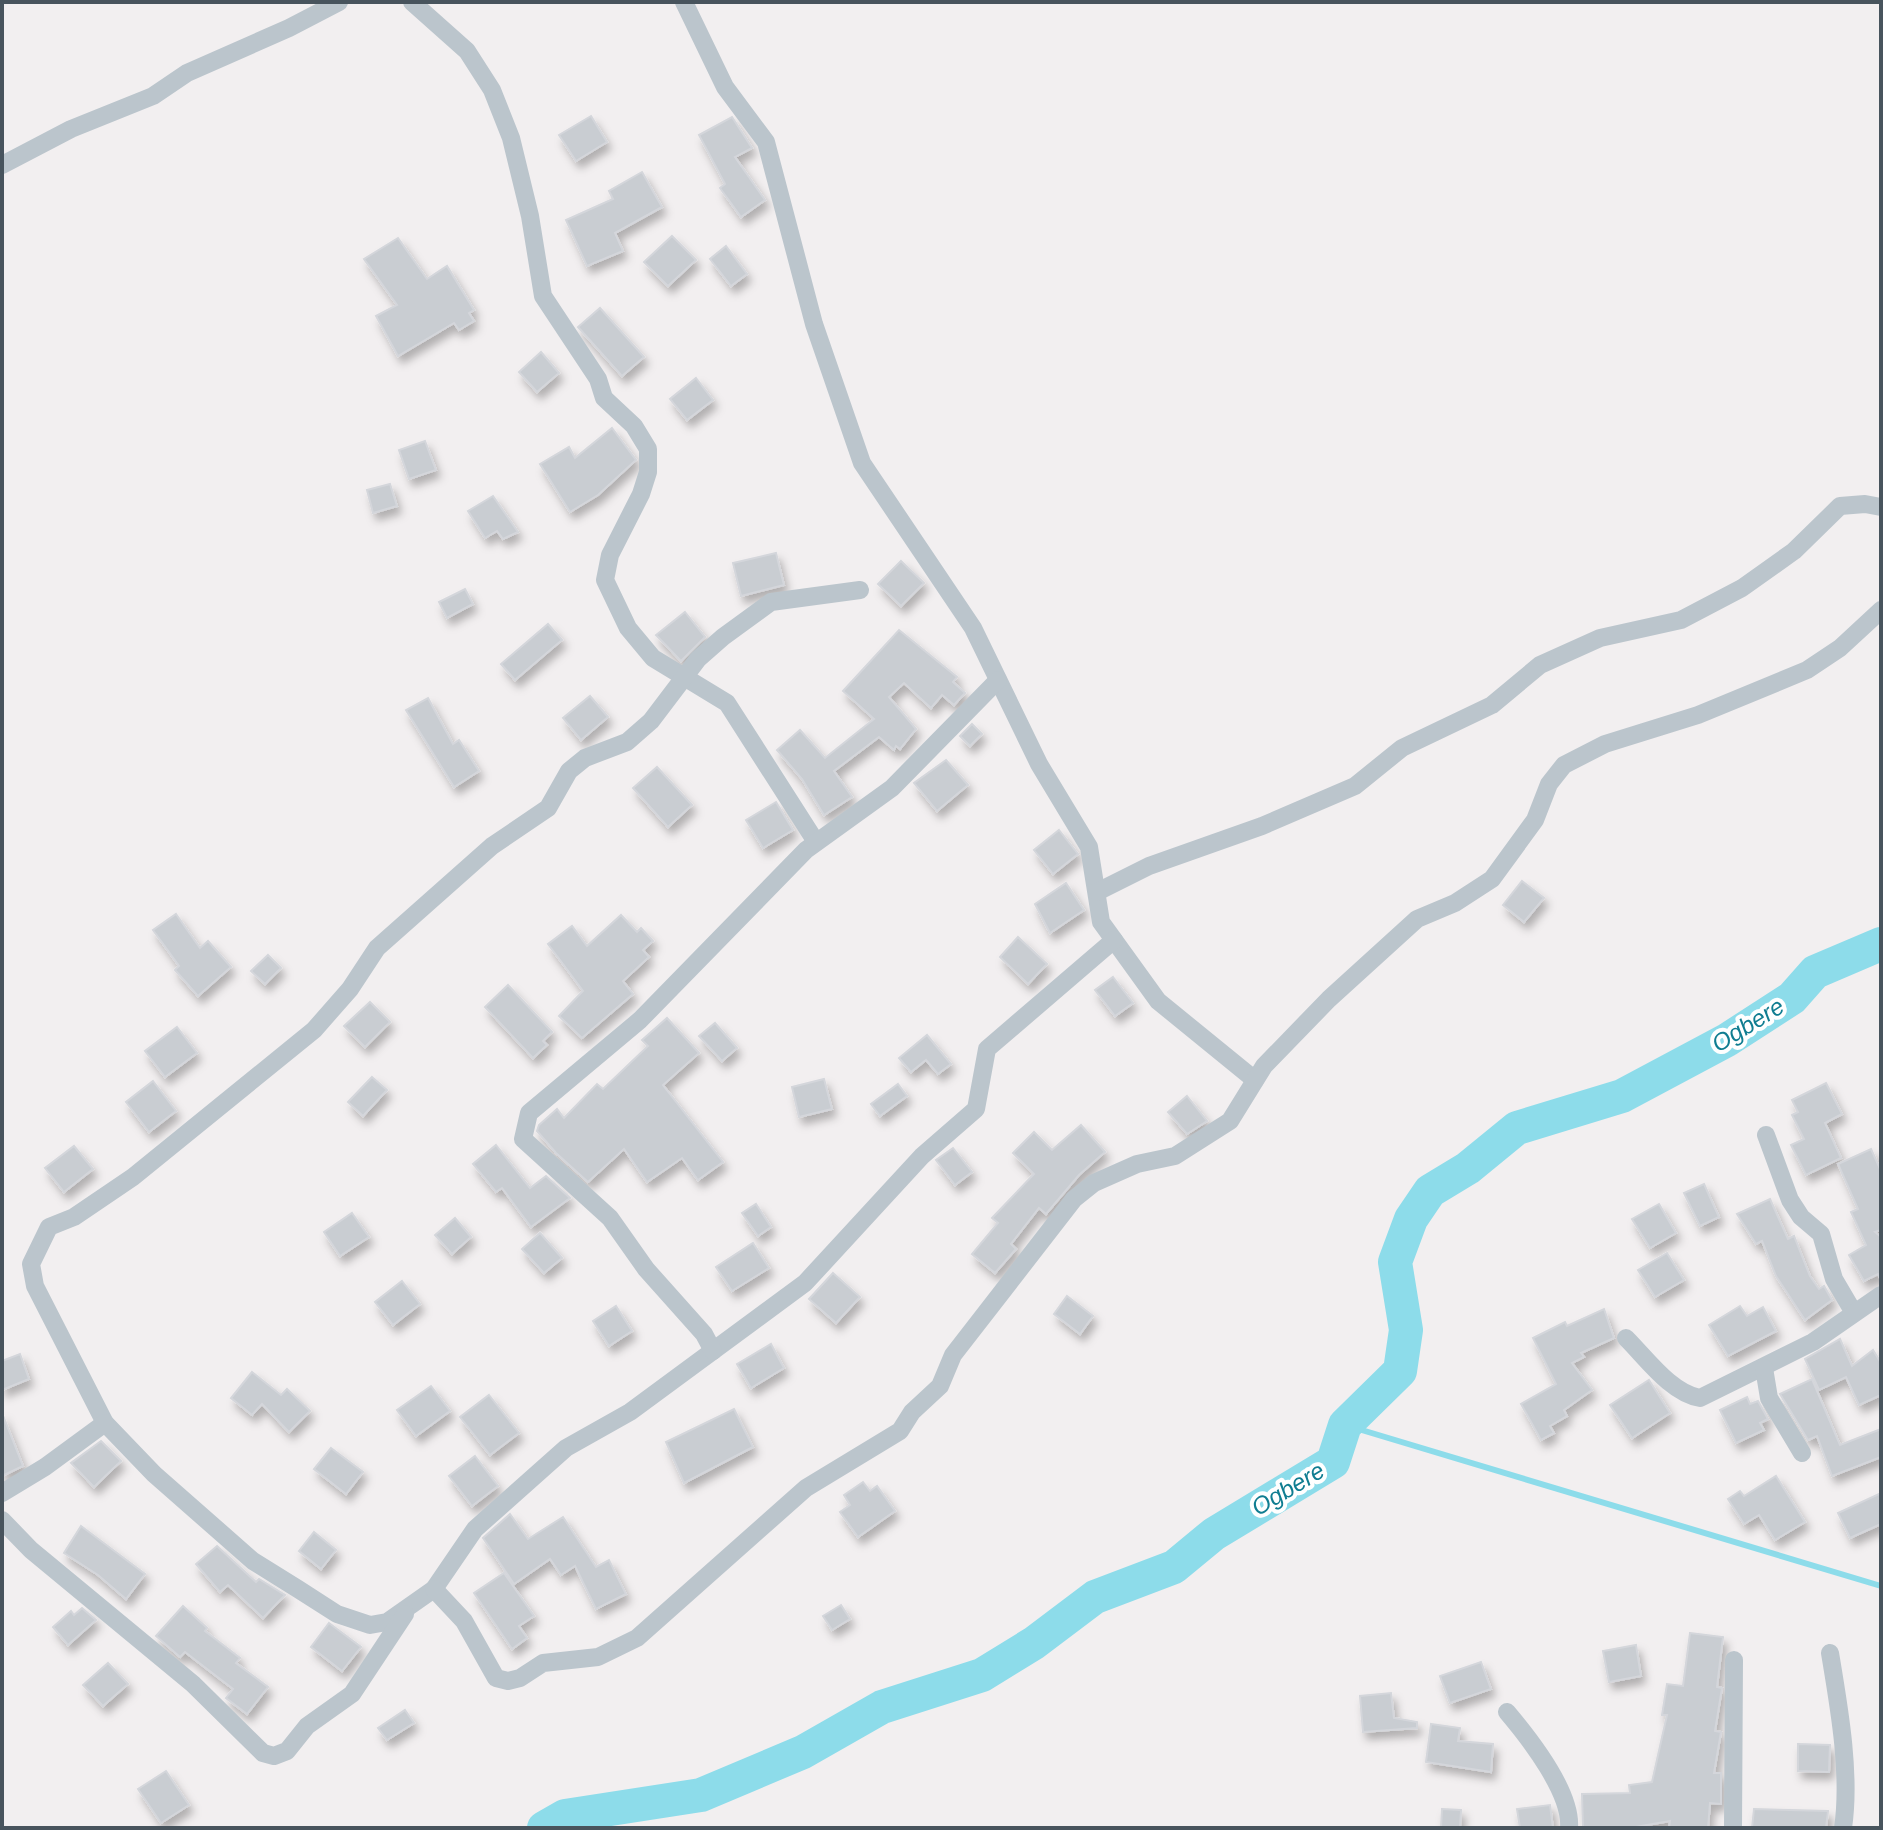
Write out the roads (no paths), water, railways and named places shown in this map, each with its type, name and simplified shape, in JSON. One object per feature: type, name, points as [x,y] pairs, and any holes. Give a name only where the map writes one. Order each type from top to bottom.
[{"type":"street","points":[[2,165],[71,129],[153,96],[187,73],[339,2]]},
{"type":"street","points":[[412,2],[467,51],[492,90],[511,138],[530,216],[543,296],[598,379],[604,398],[634,426],[648,449],[648,472],[641,494],[610,555],[605,580],[636,638],[653,658],[727,703],[816,842]]},
{"type":"street","points":[[684,2],[725,87],[766,142],[814,324],[862,463],[973,628],[1039,764],[1089,847],[1101,922],[1158,1001],[1255,1080]]},
{"type":"street","points":[[1097,892],[1149,866],[1262,826],[1355,786],[1402,748],[1492,705],[1540,665],[1600,638],[1681,620],[1742,588],[1794,551],[1840,506],[1865,504],[1881,507]]},
{"type":"street","points":[[860,590],[771,602],[723,637],[683,677],[651,721],[627,742],[585,758],[569,771],[548,808],[492,846],[377,948],[350,989],[314,1030],[133,1177],[74,1217],[49,1227],[31,1264],[35,1286],[89,1386],[105,1423],[154,1474],[253,1561],[337,1614],[370,1625],[387,1622],[434,1589],[475,1529],[566,1448],[630,1412],[805,1283],[922,1156],[976,1109],[987,1049],[1114,940]]},
{"type":"street","points":[[434,1589],[464,1621],[496,1678],[508,1681],[520,1678],[543,1663],[598,1657],[637,1638],[806,1488],[900,1431],[912,1412],[940,1386],[953,1355],[1074,1199],[1094,1183],[1137,1164],[1175,1156],[1230,1121],[1255,1080],[1329,999],[1417,919],[1455,903],[1492,879],[1535,820],[1549,784],[1564,765],[1605,744],[1698,715],[1807,670],[1840,648],[1881,610]]},
{"type":"street","points":[[713,1351],[704,1334],[646,1269],[610,1218],[523,1139],[529,1113],[640,1020],[816,842],[892,788],[998,680]]},
{"type":"street","points":[[1766,1135],[1790,1200],[1801,1217],[1821,1234],[1834,1279],[1854,1313]]},
{"type":"street","points":[[1626,1338],[1689,1396],[1700,1398],[1813,1342],[1881,1295]]},
{"type":"street","points":[[1764,1368],[1769,1398],[1802,1453]]},
{"type":"street","points":[[2,1493],[45,1467],[105,1423]]},
{"type":"street","points":[[2,1520],[31,1550],[193,1684],[263,1753],[274,1756],[287,1751],[307,1726],[352,1694],[409,1609]]},
{"type":"street","points":[[1830,1653],[1840,1709],[1847,1803],[1843,1828]]},
{"type":"street","points":[[1733,1828],[1734,1660]]},
{"type":"street","points":[[1507,1712],[1528,1737],[1559,1790],[1570,1816],[1569,1828]]},
{"type":"waterway","name":"Ogbere","points":[[544,1828],[565,1816],[701,1795],[803,1752],[882,1707],[982,1675],[1034,1643],[1095,1597],[1174,1567],[1214,1534],[1333,1462],[1345,1425],[1400,1371],[1406,1330],[1395,1262],[1411,1219],[1430,1191],[1468,1168],[1517,1128],[1622,1096],[1727,1040],[1792,998],[1815,972],[1881,944]]},
{"type":"waterway","points":[[1345,1425],[1881,1586]]}]
